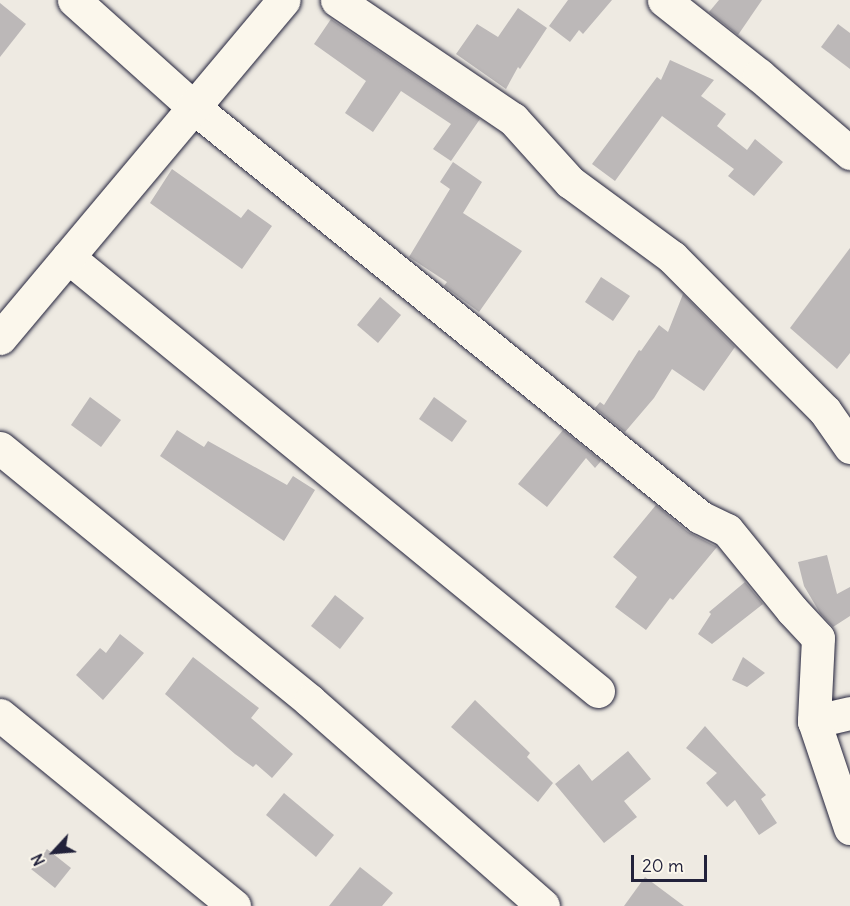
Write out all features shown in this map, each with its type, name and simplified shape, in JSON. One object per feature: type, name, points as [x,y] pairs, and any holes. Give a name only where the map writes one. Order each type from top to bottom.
[{"type":"street","points":[[74,0],[192,106],[691,510],[727,530],[792,610],[818,638],[814,721],[850,828]]},
{"type":"street","points":[[0,338],[192,106],[285,0]]},
{"type":"street","points":[[337,0],[513,119],[570,182],[672,257],[825,411],[850,447]]},
{"type":"street","points":[[664,0],[759,75],[850,153]]},
{"type":"street","points":[[68,257],[598,692]]},
{"type":"street","points":[[0,448],[310,701],[543,906]]},
{"type":"street","points":[[814,721],[850,713]]},
{"type":"street","points":[[0,715],[234,906]]},
{"type":"building","points":[[568,0],[612,0],[583,34],[579,30],[570,42],[549,26]]},
{"type":"building","points":[[719,0],[762,0],[738,35],[709,12]]},
{"type":"building","points":[[0,3],[26,24],[0,57]]},
{"type":"building","points":[[518,8],[547,28],[520,69],[518,67],[506,89],[456,54],[477,24],[498,37]]},
{"type":"building","points":[[331,19],[480,119],[451,161],[433,149],[451,124],[401,91],[373,132],[345,113],[366,81],[314,44]]},
{"type":"building","points":[[838,24],[850,33],[850,69],[821,47]]},
{"type":"building","points":[[670,60],[714,80],[701,96],[726,114],[717,126],[747,150],[755,139],[783,162],[754,196],[728,176],[734,169],[662,116],[615,181],[592,164],[657,77],[661,80]]},
{"type":"building","points":[[453,162],[482,182],[463,213],[522,251],[479,312],[444,286],[447,282],[409,257],[450,189],[440,182]]},
{"type":"building","points":[[172,169],[241,218],[248,209],[272,226],[242,269],[150,203]]},
{"type":"building","points":[[850,248],[850,353],[837,369],[790,328]]},
{"type":"building","points":[[601,277],[630,296],[613,321],[585,302]]},
{"type":"building","points":[[683,294],[735,347],[704,391],[672,369],[654,398],[625,432],[595,408],[600,402],[604,405],[639,350],[641,351],[659,325],[668,332]]},
{"type":"building","points":[[380,297],[401,315],[378,343],[357,325]]},
{"type":"building","points":[[90,397],[121,420],[101,447],[71,425]]},
{"type":"building","points":[[434,397],[467,421],[452,442],[419,419]]},
{"type":"building","points":[[177,430],[204,447],[208,441],[287,485],[293,476],[315,490],[284,541],[160,456]]},
{"type":"building","points":[[563,430],[601,461],[595,468],[586,458],[547,507],[518,484]]},
{"type":"building","points":[[656,505],[688,532],[717,547],[673,600],[670,598],[646,630],[615,607],[637,577],[613,557]]},
{"type":"building","points":[[827,555],[837,594],[850,587],[850,616],[833,627],[820,613],[804,586],[798,562]]},
{"type":"building","points":[[745,582],[763,604],[712,644],[698,634],[711,614],[709,612]]},
{"type":"building","points":[[335,595],[364,618],[340,649],[311,626]]},
{"type":"building","points":[[120,634],[144,653],[103,700],[76,675],[100,648],[106,653]]},
{"type":"building","points":[[193,657],[259,708],[251,718],[293,754],[272,778],[256,764],[253,767],[235,754],[165,694]]},
{"type":"building","points":[[743,657],[765,673],[747,687],[732,680]]},
{"type":"building","points":[[475,700],[530,753],[527,757],[553,783],[538,802],[451,727]]},
{"type":"building","points":[[705,726],[766,795],[761,799],[777,823],[759,835],[735,800],[727,807],[706,783],[717,773],[686,748]]},
{"type":"building","points":[[628,751],[651,779],[624,801],[637,817],[604,843],[555,784],[579,764],[592,781]]},
{"type":"building","points":[[284,793],[334,835],[316,857],[266,815]]},
{"type":"building","points":[[47,849],[71,868],[55,888],[31,869]]},
{"type":"building","points":[[360,867],[393,893],[382,906],[329,906]]},
{"type":"building","points":[[645,877],[684,906],[624,906]]}]
